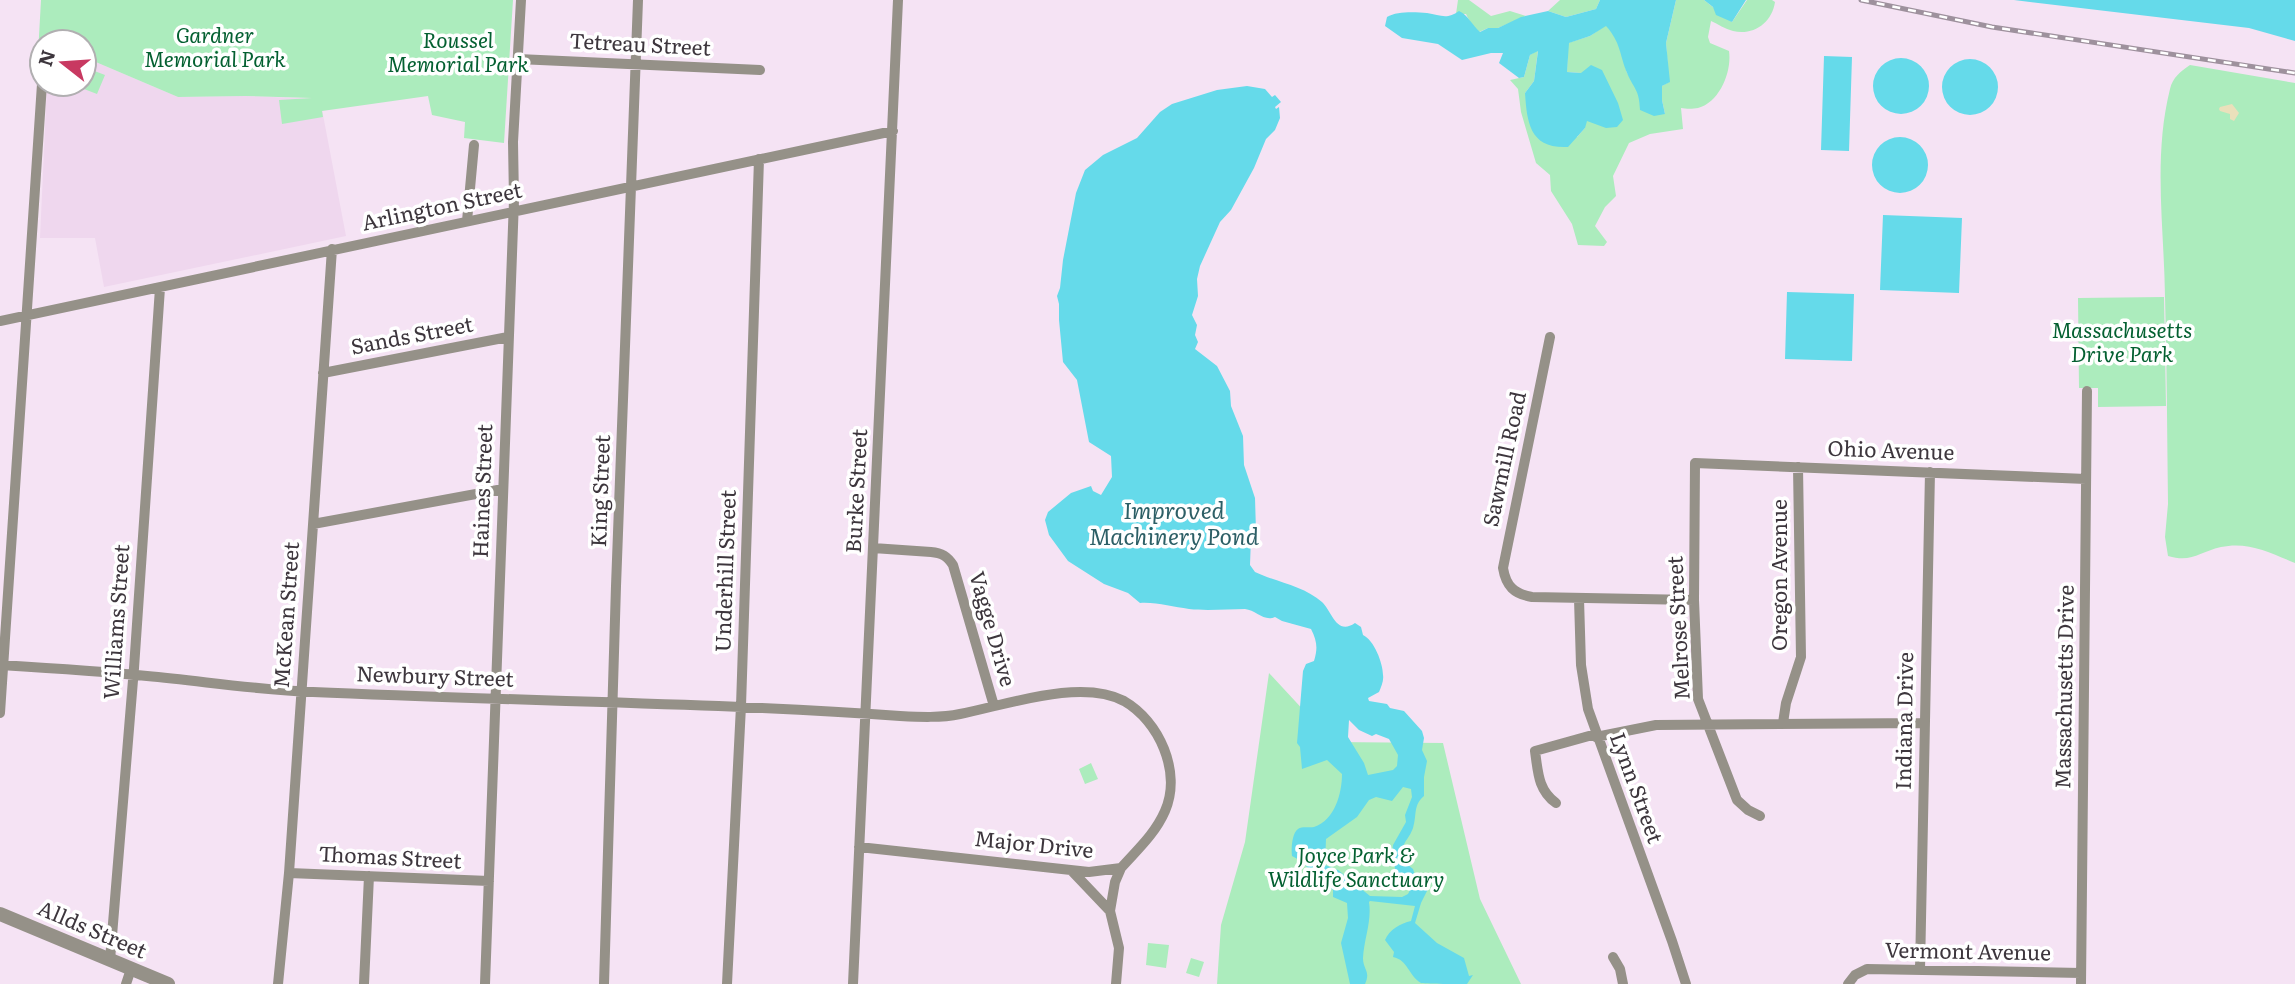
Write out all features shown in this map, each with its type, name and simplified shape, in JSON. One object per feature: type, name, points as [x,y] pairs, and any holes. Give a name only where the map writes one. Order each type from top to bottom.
[{"type":"street","name":"Haines Street","points":[[485,984],[513,151],[521,0]]},
{"type":"street","name":"King Street","points":[[604,984],[638,0]]},
{"type":"street","name":"Burke Street","points":[[853,984],[898,0]]},
{"type":"street","name":"Tetreau Street","points":[[517,59],[760,70]]},
{"type":"street","points":[[0,713],[5,573],[27,315],[41,98]]},
{"type":"street","name":"Arlington Street","points":[[0,321],[893,131]]},
{"type":"street","points":[[467,221],[474,145]]},
{"type":"street","name":"Underhill Street","points":[[727,984],[741,706],[759,159]]},
{"type":"street","name":"McKean Street","points":[[278,984],[289,873],[332,249]]},
{"type":"street","name":"Williams Street","points":[[110,960],[160,288]]},
{"type":"street","name":"Sands Street","points":[[323,373],[508,337]]},
{"type":"street","name":"Sawmill Road","points":[[1550,338],[1503,568],[1510,588],[1520,595],[1579,599]]},
{"type":"street","name":"Massachusetts Drive","points":[[2081,979],[2087,391]]},
{"type":"street","name":"Ohio Avenue","points":[[1695,463],[2086,479]]},
{"type":"street","name":"Melrose Street","points":[[1695,463],[1694,600],[1698,699],[1737,800],[1759,816]]},
{"type":"street","name":"Oregon Avenue","points":[[1783,723],[1786,703],[1801,657],[1798,467]]},
{"type":"street","name":"Indiana Drive","points":[[1920,970],[1930,472]]},
{"type":"street","points":[[313,524],[503,489]]},
{"type":"street","name":"Vagge Drive","points":[[873,548],[939,553],[949,558],[956,573],[994,706]]},
{"type":"street","points":[[1579,599],[1694,600]]},
{"type":"street","name":"Lynn Street","points":[[1579,599],[1583,688],[1596,736],[1686,984]]},
{"type":"street","name":"Newbury Street","points":[[1,665],[301,691],[866,712]]},
{"type":"street","name":"Major Drive","points":[[859,847],[1099,872],[1121,868],[1152,835],[1169,799],[1168,765],[1161,743],[1150,723],[1133,707],[1113,696],[1090,691],[1057,694],[960,714],[926,717],[866,712]]},
{"type":"street","points":[[1556,803],[1542,789],[1535,751],[1596,736],[1656,725],[1925,723]]},
{"type":"street","points":[[1116,984],[1118,948],[1110,911],[1115,882],[1121,868]]},
{"type":"street","points":[[1071,870],[1110,911]]},
{"type":"street","name":"Thomas Street","points":[[289,873],[489,881]]},
{"type":"street","points":[[364,984],[369,876]]},
{"type":"street","name":"Allds Street","points":[[0,914],[168,984]]},
{"type":"street","points":[[1613,957],[1620,969],[1623,984]]},
{"type":"street","points":[[126,984],[131,969]]},
{"type":"street","name":"Vermont Avenue","points":[[1852,979],[1867,970],[1920,970],[2081,979]]},
{"type":"shaded area","points":[[98,63],[178,97],[320,99],[346,236],[104,287],[95,238],[40,238],[46,98],[98,98]]},
{"type":"green space","points":[[41,0],[513,0],[504,143],[464,138],[465,122],[432,115],[428,96],[322,111],[323,117],[282,124],[279,100],[312,98],[178,97],[98,63],[98,28],[39,28]]},
{"type":"green space","points":[[1458,0],[1469,0],[1491,16],[1510,11],[1526,16],[1498,28],[1479,32],[1466,14],[1456,14]]},
{"type":"green space","points":[[1560,0],[1600,0],[1596,9],[1566,17],[1548,11]]},
{"type":"green space","points":[[1676,0],[1704,0],[1732,22],[1747,0],[1775,2],[1766,22],[1748,32],[1733,31],[1711,21],[1708,37],[1710,43],[1729,51],[1729,68],[1723,85],[1706,105],[1681,108],[1683,129],[1650,134],[1629,143],[1613,176],[1616,196],[1605,207],[1595,226],[1607,242],[1604,246],[1578,245],[1572,224],[1551,191],[1550,175],[1536,163],[1521,112],[1518,89],[1510,80],[1524,77],[1530,55],[1538,50],[1534,81],[1525,93],[1577,137],[1585,128],[1581,73],[1567,72],[1568,43],[1590,36],[1606,25],[1617,39],[1627,73],[1639,92],[1641,110],[1665,114],[1662,86],[1669,82],[1666,43]]},
{"type":"green space","points":[[2190,65],[2295,83],[2295,563],[2259,549],[2241,546],[2221,547],[2190,558],[2168,556],[2165,537],[2168,504],[2162,140],[2170,89],[2177,75]]},
{"type":"green space","points":[[98,72],[105,75],[98,92]]},
{"type":"green space","name":"Massachusetts Drive Park","points":[[2164,297],[2166,406],[2098,407],[2098,388],[2079,388],[2078,298]]},
{"type":"green space","name":"Joyce Park & Wildlife Sanctuary","points":[[1269,673],[1333,742],[1443,743],[1480,899],[1521,984],[1217,984],[1221,925],[1245,842]]},
{"type":"green space","points":[[1091,763],[1098,779],[1085,784],[1079,769]]},
{"type":"green space","points":[[1148,943],[1169,945],[1166,968],[1146,965]]},
{"type":"green space","points":[[1191,958],[1204,962],[1199,977],[1186,973]]},
{"type":"sand","points":[[2232,104],[2239,113],[2234,121],[2230,119],[2230,114],[2219,109]]},
{"type":"water","points":[[1600,0],[1676,0],[1666,43],[1670,82],[1662,86],[1665,114],[1654,116],[1640,110],[1638,94],[1627,73],[1617,43],[1606,26],[1590,36],[1569,43],[1567,72],[1581,73],[1591,65],[1602,70],[1623,120],[1617,127],[1606,128],[1587,121],[1585,128],[1568,147],[1546,144],[1538,139],[1529,124],[1525,93],[1534,81],[1538,51],[1530,55],[1524,77],[1519,78],[1499,63],[1503,53],[1462,60],[1438,44],[1402,38],[1385,26],[1387,17],[1396,14],[1417,12],[1447,16],[1459,11],[1480,32],[1488,28],[1498,28],[1521,17],[1548,11],[1566,17],[1596,9]]},
{"type":"water","points":[[1704,0],[1746,0],[1732,22],[1716,15],[1713,7]]},
{"type":"water","points":[[2014,0],[2295,0],[2295,41],[2249,28]]},
{"type":"water","points":[[1824,56],[1852,57],[1849,151],[1821,150]]},
{"type":"water","points":[[1901,58],[1912,60],[1921,66],[1927,75],[1927,97],[1921,106],[1912,112],[1901,114],[1890,112],[1881,106],[1875,97],[1873,86],[1875,75],[1881,66],[1890,60]]},
{"type":"water","points":[[1970,59],[1981,61],[1990,67],[1996,76],[1996,98],[1990,107],[1981,113],[1970,115],[1959,113],[1950,107],[1944,98],[1942,87],[1944,76],[1950,67],[1959,61]]},
{"type":"water","name":"Improved Machinery Pond","points":[[1247,86],[1265,89],[1281,102],[1275,107],[1279,107],[1280,118],[1275,130],[1266,139],[1231,210],[1220,222],[1200,266],[1197,279],[1198,296],[1192,315],[1197,325],[1195,335],[1198,342],[1195,349],[1217,366],[1230,391],[1231,406],[1243,436],[1244,465],[1255,498],[1256,531],[1251,537],[1250,565],[1255,572],[1315,597],[1326,606],[1339,624],[1349,626],[1355,623],[1361,627],[1363,635],[1377,652],[1383,670],[1379,692],[1368,698],[1369,701],[1404,711],[1422,731],[1422,750],[1427,761],[1424,796],[1417,807],[1402,860],[1413,869],[1416,878],[1429,887],[1415,923],[1437,943],[1464,958],[1469,976],[1473,975],[1467,984],[1421,983],[1417,980],[1402,961],[1393,957],[1394,952],[1385,940],[1389,933],[1411,921],[1415,906],[1370,901],[1363,958],[1367,980],[1365,984],[1350,984],[1341,943],[1348,918],[1347,903],[1333,897],[1333,890],[1315,877],[1303,862],[1292,856],[1292,841],[1296,831],[1314,827],[1327,818],[1336,805],[1342,781],[1342,774],[1327,760],[1302,769],[1300,747],[1297,743],[1303,671],[1306,664],[1314,661],[1316,652],[1316,641],[1311,629],[1275,617],[1264,617],[1245,609],[1196,610],[1140,603],[1128,593],[1104,584],[1068,561],[1049,535],[1045,520],[1048,512],[1071,493],[1091,486],[1093,491],[1101,495],[1112,477],[1111,456],[1089,442],[1077,380],[1063,362],[1057,296],[1076,193],[1085,170],[1103,155],[1137,138],[1160,112],[1172,104],[1217,90]],"holes":[[[1349,720],[1359,730],[1389,739],[1398,755],[1397,766],[1393,770],[1368,775],[1348,737]],[[1403,787],[1411,789],[1412,797],[1405,815],[1406,822],[1393,845],[1392,854],[1398,883],[1405,887],[1410,881],[1413,884],[1408,894],[1402,897],[1370,896],[1338,870],[1325,865],[1326,839],[1357,817],[1369,800],[1376,797],[1392,801]]]},
{"type":"water","points":[[1900,137],[1911,139],[1920,145],[1926,154],[1926,176],[1920,185],[1911,191],[1900,193],[1889,191],[1880,185],[1874,176],[1872,165],[1874,154],[1880,145],[1889,139]]},
{"type":"water","points":[[1883,215],[1962,218],[1959,293],[1880,290]]},
{"type":"water","points":[[1787,292],[1854,294],[1852,361],[1785,359]]},
{"type":"railway","points":[[1861,0],[1992,27],[2295,73]]},
{"type":"park label","name":"Gardner Memorial Park","points":[[215,48]]},
{"type":"park label","name":"Roussel Memorial Park","points":[[458,53]]}]
